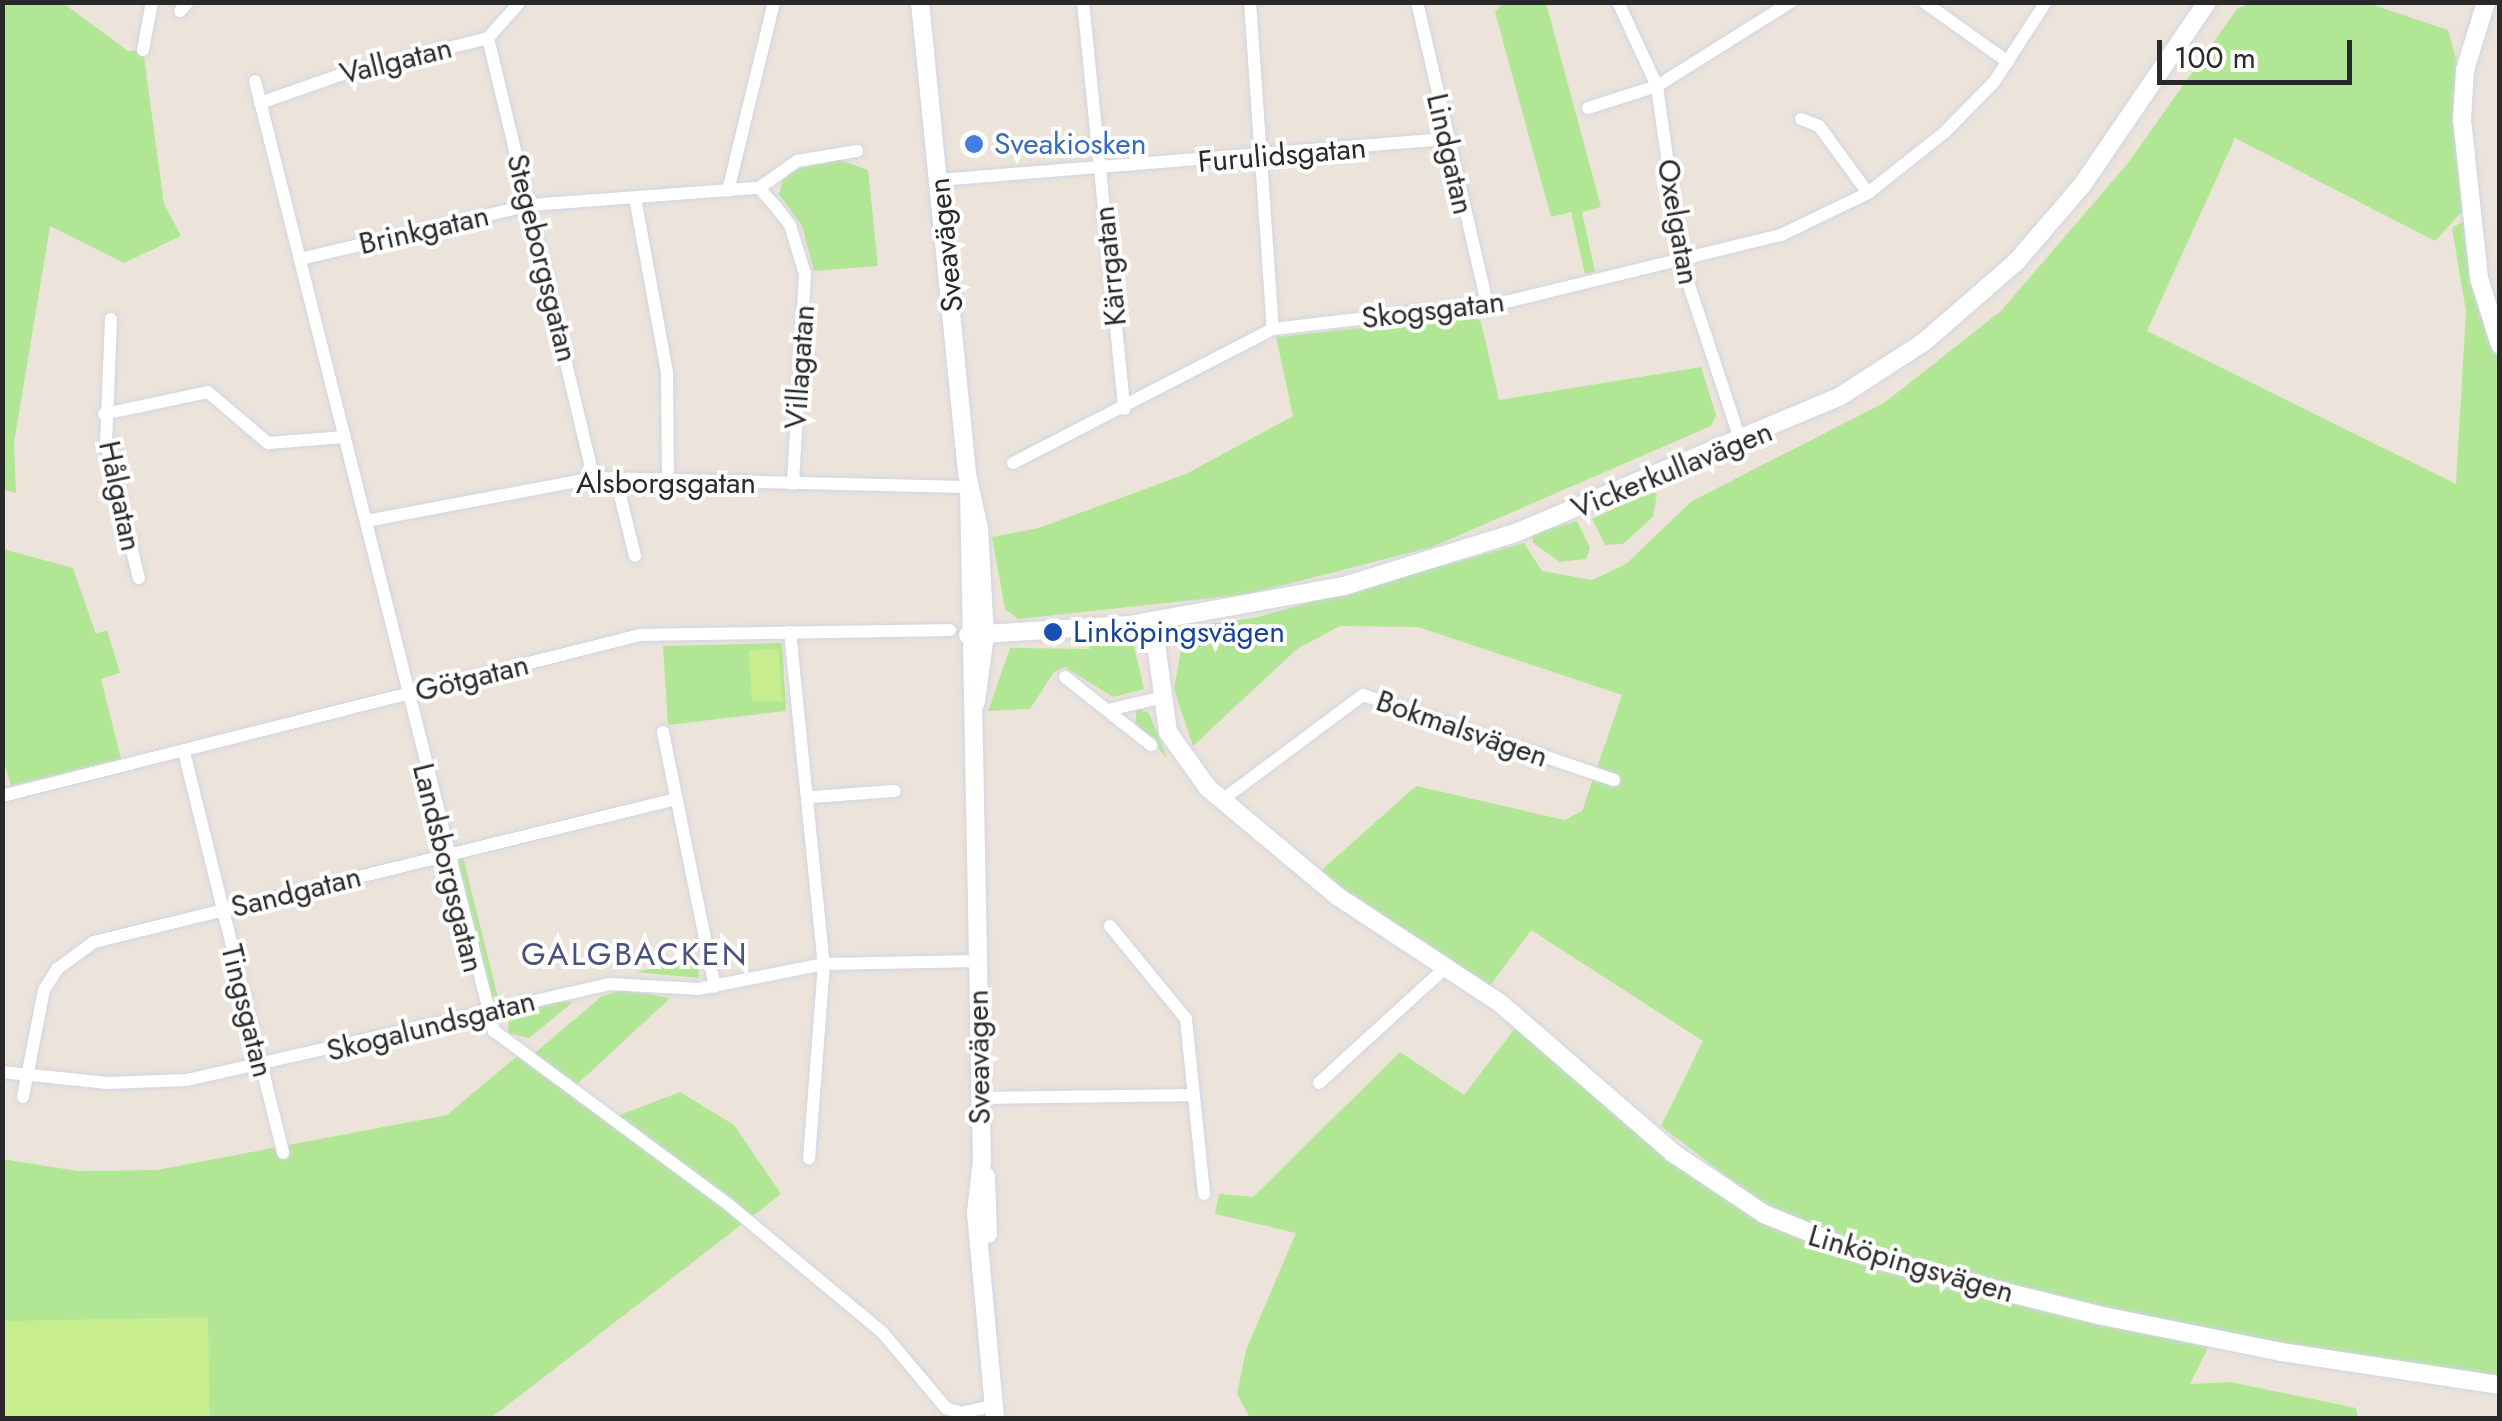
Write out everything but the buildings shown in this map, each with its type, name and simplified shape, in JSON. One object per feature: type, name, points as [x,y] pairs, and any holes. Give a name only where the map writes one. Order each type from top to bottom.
[{"type":"main road","name":"Sveavägen","points":[[920,2],[969,488],[980,528],[968,633],[974,713],[982,1265],[994,1412]]},
{"type":"main road","name":"Vickerkullavägen","points":[[968,633],[1153,622],[1284,600],[1420,565],[1741,442],[1882,371],[2016,262],[2083,184],[2207,2]]},
{"type":"main road","points":[[2486,2],[2468,58],[2462,119],[2480,278],[2500,345]]},
{"type":"main road","name":"Linköpingsvägen","points":[[1153,622],[1159,698],[1176,750],[1222,800],[1336,896],[1500,1003],[1702,1174],[1827,1244],[1951,1280],[2212,1340],[2500,1385]]},
{"type":"street","points":[[143,50],[152,2]]},
{"type":"street","name":"Vallgatan","points":[[260,103],[343,74],[488,38],[520,2]]},
{"type":"street","points":[[774,2],[728,190],[759,188],[797,161],[857,151]]},
{"type":"street","name":"Kärrgatan","points":[[1083,2],[1124,410]]},
{"type":"street","points":[[1250,2],[1272,329]]},
{"type":"street","name":"Lindgatan","points":[[1417,2],[1486,304]]},
{"type":"street","name":"Oxelgatan","points":[[1618,2],[1657,86],[1682,264],[1741,442]]},
{"type":"street","points":[[1588,108],[1657,86],[1792,2]]},
{"type":"street","points":[[1924,2],[2008,62]]},
{"type":"street","name":"Skogsgatan","points":[[1014,463],[1124,410],[1272,329],[1486,304],[1682,264],[1781,235],[1868,193],[1945,132],[2008,62],[2046,2]]},
{"type":"street","name":"Stegeborgsgatan","points":[[488,38],[594,478]]},
{"type":"street","name":"Landsborgsgatan","points":[[254,81],[366,520],[485,1013],[505,1045],[729,1204],[883,1334],[946,1408],[960,1413],[994,1412]]},
{"type":"street","points":[[1801,118],[1820,126],[1868,193]]},
{"type":"street","name":"Furulidsgatan","points":[[939,180],[1262,157],[1445,138]]},
{"type":"street","name":"Villagatan","points":[[759,188],[790,225],[805,274],[793,484]]},
{"type":"street","name":"Brinkgatan","points":[[300,259],[530,206],[728,190]]},
{"type":"street","points":[[635,198],[666,372],[668,480]]},
{"type":"street","name":"Hålgatan","points":[[110,319],[104,414],[139,578]]},
{"type":"street","name":"Hålgatan","points":[[104,414],[208,392],[268,443],[345,437]]},
{"type":"street","name":"Alsborgsgatan","points":[[366,520],[594,478],[969,488]]},
{"type":"street","points":[[616,478],[635,556]]},
{"type":"street","points":[[790,632],[811,797],[824,964],[808,1158]]},
{"type":"street","name":"Götgatan","points":[[2,796],[640,635],[968,633]]},
{"type":"street","points":[[1064,677],[1151,745]]},
{"type":"street","name":"Bokmalsvägen","points":[[1222,800],[1363,695],[1614,780]]},
{"type":"street","points":[[1108,710],[1159,698]]},
{"type":"street","points":[[663,732],[672,800],[715,987]]},
{"type":"street","name":"Tingsgatan","points":[[184,752],[282,1153]]},
{"type":"street","points":[[811,797],[894,791]]},
{"type":"street","name":"Sandgatan","points":[[22,1096],[44,990],[72,956],[94,942],[672,800]]},
{"type":"street","points":[[1110,926],[1186,1019],[1204,1194]]},
{"type":"street","name":"Skogalundsgatan","points":[[2,1072],[26,1077],[157,1083],[261,1067],[610,984],[715,987],[824,964],[978,961]]},
{"type":"street","points":[[1319,1083],[1446,967]]},
{"type":"street","points":[[980,1098],[1194,1095]]},
{"type":"green space","points":[[1504,2],[1546,3],[1601,207],[1582,212],[1595,272],[1585,274],[1571,212],[1551,217],[1495,12]]},
{"type":"green space","points":[[2254,2],[2368,3],[2448,30],[2464,88],[2467,206],[2435,241],[2235,138],[2147,331],[2456,484],[2466,311],[2452,228],[2470,217],[2500,346],[2499,1377],[2216,1332],[2190,1384],[2230,1382],[2356,1408],[2358,1418],[1250,1418],[1237,1394],[1246,1350],[1296,1233],[1215,1214],[1219,1194],[1253,1197],[1400,1052],[1464,1095],[1526,1014],[1646,1141],[1740,1187],[1661,1126],[1703,1041],[1531,930],[1490,986],[1316,875],[1416,786],[1565,820],[1582,811],[1622,695],[1418,627],[1340,626],[1297,649],[1193,746],[1174,689],[1185,627],[1254,618],[1524,543],[1542,571],[1592,580],[1626,564],[1692,501],[1884,403],[2001,311],[2128,163],[2237,9]]},
{"type":"green space","points":[[3,3],[63,3],[128,51],[143,50],[164,204],[181,236],[124,263],[50,226],[14,443],[16,493],[3,490]]},
{"type":"green space","points":[[837,159],[868,170],[878,266],[814,271],[802,226],[779,194],[785,172]]},
{"type":"green space","points":[[1473,316],[1481,322],[1499,400],[1701,367],[1716,415],[1711,426],[1432,547],[1249,594],[1018,619],[1005,609],[992,537],[1039,528],[1186,474],[1293,416],[1276,337]]},
{"type":"green space","points":[[1651,491],[1657,494],[1653,517],[1623,544],[1605,545],[1592,519]]},
{"type":"green space","points":[[1577,521],[1590,548],[1586,559],[1560,562],[1533,543],[1532,534]]},
{"type":"green space","points":[[3,549],[73,568],[96,634],[107,630],[120,673],[101,679],[121,759],[11,786],[2,754]]},
{"type":"green space","points":[[1115,637],[1134,646],[1144,689],[1113,697],[1065,667],[1054,672],[1030,709],[988,711],[1010,648],[1090,649],[1088,643]]},
{"type":"green space","points":[[782,643],[786,711],[668,725],[663,646]]},
{"type":"green space","points":[[779,649],[782,701],[752,701],[749,650]]},
{"type":"green space","points":[[1137,708],[1149,713],[1167,758],[1135,723]]},
{"type":"green space","points":[[463,857],[499,1002],[491,1000],[456,861]]},
{"type":"green space","points":[[698,958],[699,978],[636,972]]},
{"type":"green space","points":[[623,990],[670,998],[571,1090],[617,1116],[680,1092],[734,1125],[781,1194],[491,1418],[3,1418],[2,1159],[78,1171],[157,1170],[447,1115],[522,1052],[530,1057],[602,996]]},
{"type":"green space","points":[[552,1002],[573,1002],[529,1038],[508,1033],[509,1015]]},
{"type":"green space","points":[[208,1317],[210,1418],[3,1418],[3,1321]]},
{"type":"place","name":"Sveakiosken","points":[[974,144]]},
{"type":"place","name":"Linköpingsvägen","points":[[1053,632]]},
{"type":"district","name":"GALGBACKEN","points":[[635,954]]}]
